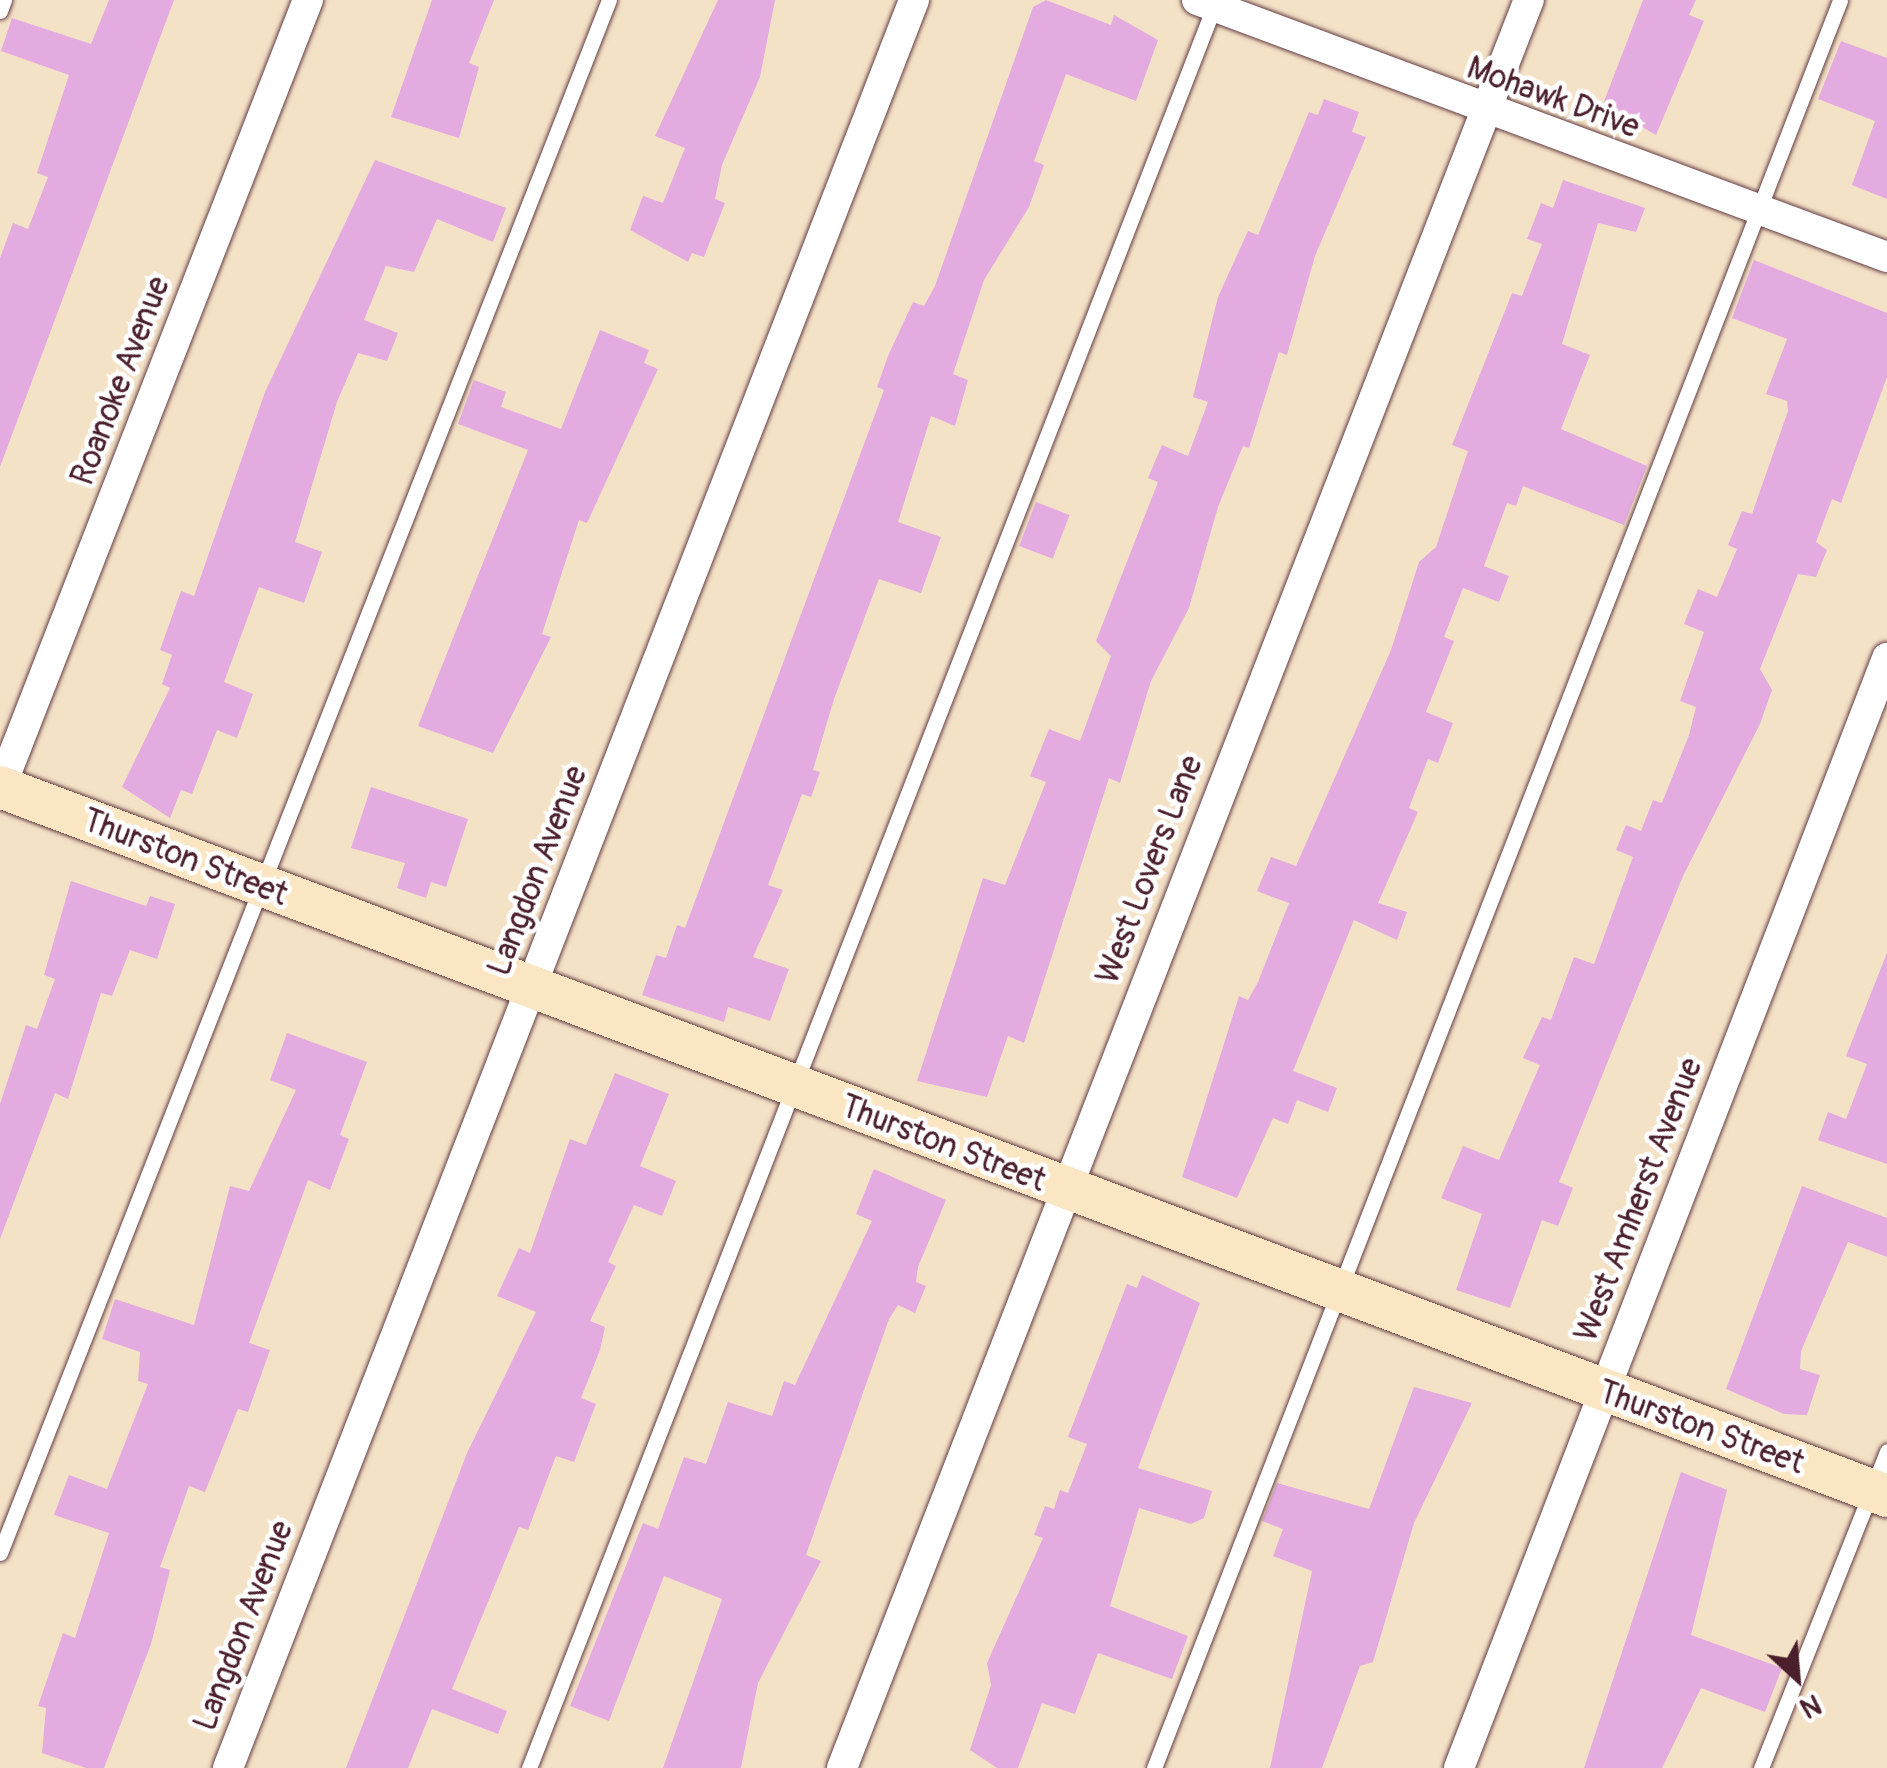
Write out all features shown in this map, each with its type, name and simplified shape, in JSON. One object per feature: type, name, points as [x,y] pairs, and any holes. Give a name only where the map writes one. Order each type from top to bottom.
[{"type":"street","name":"Roanoke Avenue","points":[[0,788],[308,0]]},
{"type":"street","name":"Langdon Avenue","points":[[228,1768],[914,0]]},
{"type":"street","name":"West Lovers Lane","points":[[842,1768],[1062,1188],[1529,0]]},
{"type":"street","name":"Mohawk Drive","points":[[1209,2],[1486,111],[1887,257]]},
{"type":"street","name":"West Amherst Avenue","points":[[1459,1768],[1887,658]]},
{"type":"street","name":"Thurston Street","points":[[0,788],[1602,1393],[1882,1479]]},
{"type":"lane","points":[[0,11],[4,0]]},
{"type":"lane","points":[[0,1553],[609,0]]},
{"type":"lane","points":[[1154,1768],[1840,0]]},
{"type":"lane","points":[[529,1768],[1209,2]]},
{"type":"lane","points":[[1762,1768],[1882,1479]]},
{"type":"building","points":[[109,0],[174,0],[0,467],[0,258],[13,223],[28,229],[48,177],[37,173],[69,75],[1,51],[12,18],[91,44]]},
{"type":"building","points":[[432,0],[494,0],[469,63],[479,67],[459,138],[391,117]]},
{"type":"building","points":[[718,0],[775,0],[760,77],[722,165],[715,199],[725,203],[704,257],[692,253],[688,262],[630,230],[643,196],[663,203],[685,148],[655,136]]},
{"type":"building","points":[[1046,0],[1111,25],[1114,15],[1158,40],[1136,101],[1066,74],[1034,161],[1044,165],[1029,207],[984,280],[953,374],[968,380],[955,426],[931,416],[898,522],[941,537],[921,593],[879,579],[834,699],[813,770],[820,772],[811,797],[802,794],[768,885],[783,890],[753,957],[789,969],[770,1021],[728,1007],[724,1022],[642,995],[656,955],[666,958],[677,925],[685,928],[884,390],[877,387],[888,356],[913,302],[924,306],[935,286],[1033,7]]},
{"type":"building","points":[[1643,0],[1696,0],[1689,15],[1704,21],[1656,135],[1603,104]]},
{"type":"building","points":[[1841,41],[1887,58],[1887,199],[1852,185],[1875,121],[1818,99]]},
{"type":"building","points":[[1324,99],[1359,112],[1352,132],[1366,137],[1315,256],[1287,355],[1279,352],[1249,448],[1243,446],[1218,507],[1189,608],[1151,681],[1120,783],[1109,778],[1024,1043],[1008,1036],[987,1097],[917,1081],[983,878],[1005,885],[1046,782],[1030,776],[1049,729],[1080,741],[1111,656],[1096,641],[1158,482],[1148,478],[1162,445],[1188,456],[1208,402],[1193,397],[1218,297],[1248,231],[1258,235],[1309,112],[1318,115]]},
{"type":"building","points":[[375,160],[506,208],[493,242],[437,219],[414,272],[386,266],[364,320],[398,333],[387,361],[358,353],[337,402],[295,542],[322,552],[304,603],[259,587],[224,682],[253,694],[237,738],[217,730],[192,794],[181,790],[170,818],[122,787],[170,688],[162,684],[172,655],[160,650],[181,591],[194,596],[265,392]]},
{"type":"building","points":[[1563,180],[1645,208],[1636,232],[1598,223],[1562,344],[1590,355],[1561,429],[1647,466],[1624,525],[1523,486],[1516,506],[1507,503],[1484,566],[1509,576],[1499,602],[1463,588],[1444,637],[1454,641],[1426,712],[1453,723],[1438,763],[1428,759],[1409,808],[1418,812],[1378,903],[1407,912],[1397,940],[1354,920],[1293,1071],[1337,1088],[1328,1112],[1297,1100],[1288,1124],[1273,1118],[1237,1198],[1182,1177],[1239,996],[1248,1000],[1258,982],[1289,903],[1257,891],[1271,857],[1296,866],[1391,650],[1419,562],[1436,547],[1468,451],[1452,445],[1512,293],[1522,296],[1542,244],[1527,239],[1541,203],[1553,208]]},
{"type":"building","points":[[1754,260],[1887,313],[1887,377],[1841,503],[1832,499],[1816,542],[1827,550],[1816,577],[1798,574],[1760,669],[1772,690],[1760,724],[1683,876],[1559,1182],[1573,1188],[1558,1226],[1542,1220],[1510,1308],[1456,1290],[1482,1214],[1441,1198],[1463,1146],[1499,1160],[1540,1065],[1523,1058],[1542,1017],[1551,1020],[1574,957],[1594,964],[1633,857],[1616,850],[1626,825],[1641,831],[1653,800],[1662,803],[1689,735],[1696,707],[1680,701],[1704,632],[1684,624],[1698,589],[1717,597],[1737,549],[1728,545],[1742,511],[1752,514],[1788,411],[1787,401],[1766,394],[1787,339],[1732,318]]},
{"type":"building","points":[[600,330],[649,350],[644,363],[658,369],[587,523],[579,520],[542,634],[551,637],[493,753],[418,726],[528,450],[458,424],[474,380],[506,392],[501,407],[561,429]]},
{"type":"building","points":[[1036,502],[1070,515],[1053,559],[1019,546]]},
{"type":"building","points":[[371,787],[468,819],[446,887],[431,882],[426,898],[397,888],[405,863],[351,848]]},
{"type":"building","points":[[71,881],[146,906],[150,896],[175,904],[157,959],[130,950],[112,996],[101,993],[68,1099],[55,1093],[0,1239],[0,1104],[26,1025],[37,1029],[55,979],[44,975]]},
{"type":"building","points":[[1887,953],[1887,1164],[1818,1140],[1828,1112],[1846,1119],[1867,1064],[1846,1056]]},
{"type":"building","points":[[287,1033],[367,1062],[340,1135],[349,1139],[330,1190],[308,1180],[249,1343],[270,1350],[248,1412],[238,1409],[205,1492],[189,1486],[160,1567],[170,1570],[151,1644],[104,1768],[86,1768],[42,1753],[46,1708],[38,1706],[63,1633],[75,1638],[109,1533],[54,1515],[69,1475],[107,1489],[148,1384],[138,1381],[140,1352],[102,1339],[115,1299],[194,1325],[230,1186],[249,1191],[296,1090],[270,1080]]},
{"type":"building","points":[[615,1073],[669,1094],[640,1166],[676,1181],[662,1216],[634,1205],[608,1262],[616,1266],[590,1321],[605,1327],[581,1398],[596,1404],[574,1462],[556,1456],[528,1530],[519,1527],[452,1689],[507,1711],[498,1734],[432,1709],[408,1768],[346,1768],[467,1453],[536,1312],[497,1296],[519,1248],[530,1253],[570,1139],[586,1145]]},
{"type":"building","points":[[874,1169],[946,1200],[918,1267],[916,1282],[926,1286],[915,1313],[898,1305],[889,1319],[806,1555],[821,1561],[758,1683],[741,1768],[663,1768],[722,1599],[664,1576],[609,1721],[570,1706],[643,1523],[658,1529],[684,1457],[706,1464],[728,1402],[772,1416],[784,1381],[795,1385],[872,1221],[856,1214]]},
{"type":"building","points":[[1802,1186],[1887,1218],[1887,1257],[1848,1242],[1801,1351],[1800,1369],[1820,1375],[1807,1415],[1784,1414],[1726,1389]]},
{"type":"building","points":[[1142,1275],[1200,1303],[1138,1468],[1212,1491],[1204,1518],[1191,1524],[1139,1508],[1110,1606],[1188,1636],[1172,1679],[1098,1653],[1075,1714],[1042,1703],[1018,1768],[997,1768],[970,1750],[991,1685],[987,1663],[1043,1538],[1034,1535],[1045,1506],[1054,1509],[1060,1490],[1068,1493],[1087,1444],[1068,1437],[1127,1284],[1137,1288]]},
{"type":"building","points":[[1414,1387],[1472,1403],[1414,1523],[1373,1662],[1360,1666],[1322,1768],[1270,1768],[1312,1571],[1273,1556],[1283,1529],[1262,1521],[1277,1483],[1369,1509]]},
{"type":"building","points":[[1681,1472],[1727,1490],[1691,1635],[1782,1668],[1765,1712],[1701,1688],[1662,1768],[1584,1768]]}]
